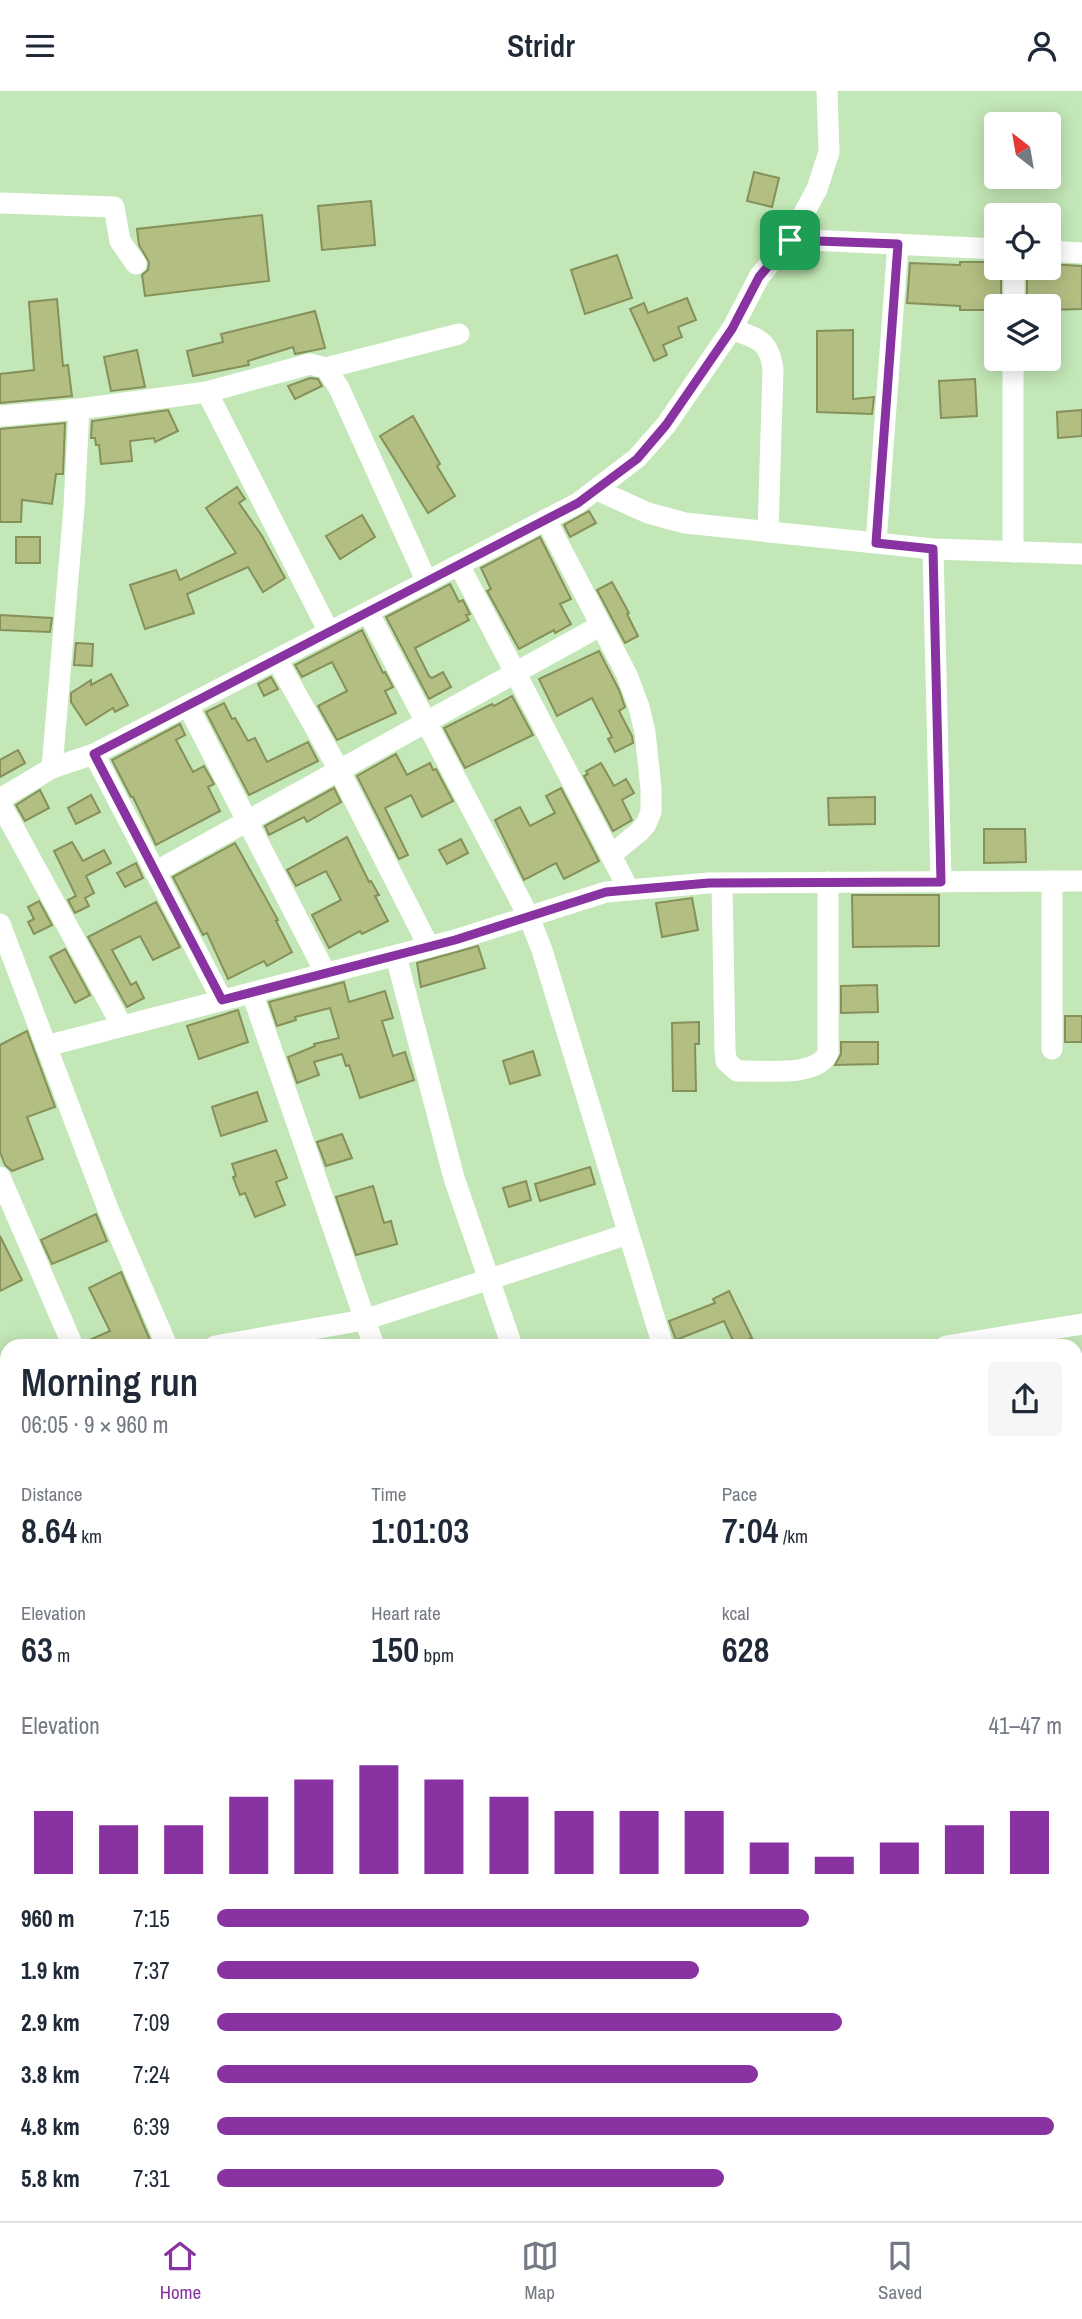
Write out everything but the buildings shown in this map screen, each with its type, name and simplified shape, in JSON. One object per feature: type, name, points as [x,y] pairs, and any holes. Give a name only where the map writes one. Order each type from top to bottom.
[{"type":"street","points":[[122,1026],[0,801],[52,768],[94,754],[545,520],[597,490],[637,459],[666,425],[732,329],[759,277],[790,240],[817,189],[830,152],[827,91]]},
{"type":"street","points":[[0,203],[114,207],[120,241],[136,264]]},
{"type":"street","points":[[790,240],[984,248]]},
{"type":"street","points":[[876,543],[898,244]]},
{"type":"street","points":[[1061,252],[1082,253]]},
{"type":"street","points":[[732,329],[760,340],[771,354],[773,369],[768,532]]},
{"type":"street","points":[[0,416],[79,409],[207,392],[310,364],[326,367],[459,334]]},
{"type":"street","points":[[326,367],[339,388],[426,582]]},
{"type":"street","points":[[1013,371],[1013,552]]},
{"type":"street","points":[[207,392],[329,632]]},
{"type":"street","points":[[52,768],[74,507],[79,409]]},
{"type":"street","points":[[597,490],[648,513],[685,523],[933,549],[1082,554]]},
{"type":"street","points":[[545,520],[627,675],[645,732],[651,812],[646,824],[611,855]]},
{"type":"street","points":[[933,549],[941,882]]},
{"type":"street","points":[[458,565],[629,890]]},
{"type":"street","points":[[368,612],[529,917],[542,950],[661,1339]]},
{"type":"street","points":[[155,872],[600,626]]},
{"type":"street","points":[[277,660],[339,770],[429,947]]},
{"type":"street","points":[[188,706],[326,974]]},
{"type":"street","points":[[94,754],[222,1000]]},
{"type":"street","points":[[1052,881],[1052,1049]]},
{"type":"street","points":[[46,1046],[429,947],[606,892],[722,883],[1082,881]]},
{"type":"street","points":[[722,883],[724,1050],[726,1061],[737,1071],[807,1069],[826,1058],[828,882]]},
{"type":"street","points":[[0,925],[108,1209],[164,1339]]},
{"type":"street","points":[[396,955],[454,1178],[509,1339]]},
{"type":"street","points":[[252,993],[371,1339]]},
{"type":"street","points":[[0,1177],[69,1339]]},
{"type":"street","points":[[255,1339],[364,1320],[628,1234]]},
{"type":"street","points":[[991,1339],[1082,1325]]},
{"type":"route","points":[[790,240],[898,244],[876,543],[933,549],[941,882],[709,883],[606,892],[455,940],[222,1000],[94,754],[578,503],[597,490],[637,459],[666,425],[732,329],[759,277],[790,240]]}]
